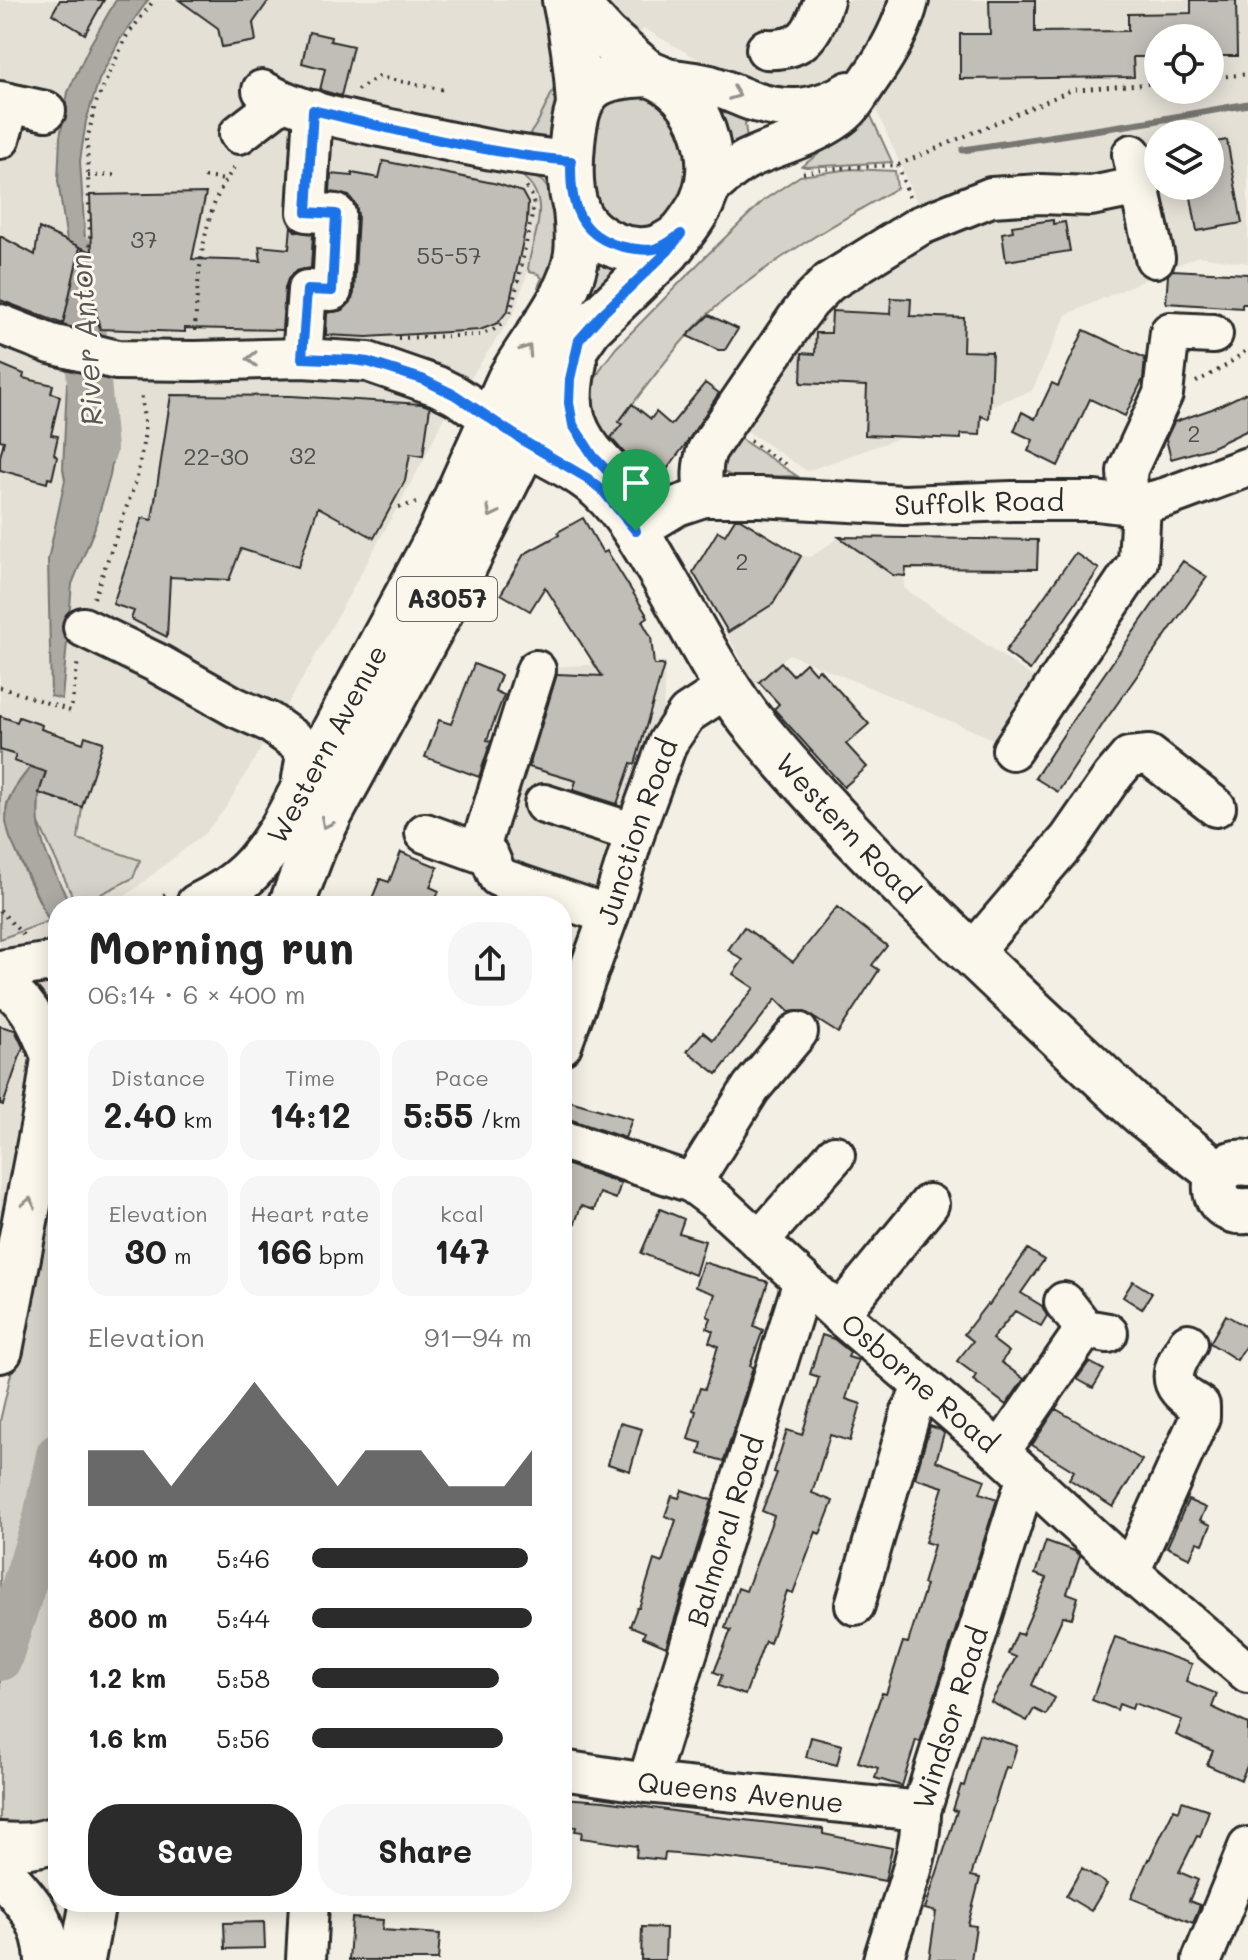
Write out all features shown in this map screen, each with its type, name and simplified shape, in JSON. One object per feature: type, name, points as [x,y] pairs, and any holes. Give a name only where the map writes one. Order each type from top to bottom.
[{"type":"main road","name":"A3057","points":[[565,0],[573,36],[579,104],[571,161],[576,208]]},
{"type":"main road","name":"A3057","points":[[572,0],[606,37],[654,76],[680,92],[695,114],[710,163],[707,191],[681,234]]},
{"type":"main road","points":[[579,104],[587,92],[602,81],[626,75],[654,76]]},
{"type":"main road","points":[[576,208],[589,230],[605,242],[618,246],[656,249],[681,234]]},
{"type":"main road","name":"Western Avenue","points":[[216,896],[256,866],[283,827],[440,534],[521,358],[554,310],[570,279],[578,243],[576,208]]},
{"type":"main road","name":"Western Avenue","points":[[295,896],[330,814],[457,581],[579,340],[668,251],[681,234]]},
{"type":"main road","points":[[579,340],[569,392],[573,425],[593,456],[615,479],[636,531]]},
{"type":"main road","name":"Western Road","points":[[491,418],[602,490],[636,531],[727,688],[759,731],[816,796],[914,897],[1146,1117],[1233,1169]]},
{"type":"main road","points":[[1,1341],[48,1089]]},
{"type":"main road","points":[[1233,1169],[1215,1190],[1224,1205],[1239,1212],[1248,1210]]},
{"type":"main road","points":[[0,1845],[20,1847],[48,1841]]},
{"type":"main road","points":[[0,1871],[34,1910],[46,1940],[48,1960]]},
{"type":"main road","points":[[82,1960],[91,1912]]},
{"type":"street","points":[[766,49],[781,50],[801,42],[815,24],[824,0]]},
{"type":"street","points":[[707,191],[743,162],[806,136],[837,119],[856,102],[892,44],[909,0]]},
{"type":"street","points":[[654,76],[713,86],[754,102],[790,108],[817,106],[832,101],[869,79]]},
{"type":"street","points":[[241,144],[286,100]]},
{"type":"street","points":[[286,100],[380,127],[490,151],[571,161]]},
{"type":"street","points":[[286,100],[307,212],[336,214],[332,291],[307,290],[302,358]]},
{"type":"street","points":[[704,497],[701,476],[707,450],[810,301],[829,282],[919,226],[991,197],[1041,194],[1091,196],[1136,170],[1155,258]]},
{"type":"street","points":[[0,324],[32,338],[86,344],[117,360],[302,358],[368,362],[446,390],[491,418]]},
{"type":"street","points":[[1012,750],[1138,562],[1135,504],[1127,471],[1163,394],[1170,332],[1213,334]]},
{"type":"street","name":"Suffolk Road","points":[[636,531],[677,506],[704,497],[904,505],[1067,501],[1135,504],[1167,497],[1248,467]]},
{"type":"street","points":[[83,627],[269,722],[297,742],[306,755],[298,799]]},
{"type":"street","points":[[479,851],[536,670]]},
{"type":"street","name":"Junction Road","points":[[572,991],[609,915],[668,742],[687,714],[727,688]]},
{"type":"street","points":[[281,730],[316,736],[346,709]]},
{"type":"street","points":[[972,953],[1069,839],[1129,757],[1149,755],[1216,807]]},
{"type":"street","points":[[544,804],[635,833]]},
{"type":"street","points":[[425,833],[479,851],[489,856],[498,877],[554,896]]},
{"type":"street","points":[[572,902],[609,915]]},
{"type":"street","points":[[0,970],[48,963]]},
{"type":"street","points":[[0,985],[13,991],[26,1003],[48,1035]]},
{"type":"street","points":[[692,1183],[751,1088],[798,1032]]},
{"type":"street","name":"Osborne Road","points":[[572,1143],[692,1183],[716,1201],[839,1314],[1248,1673]]},
{"type":"street","points":[[759,1241],[835,1155]]},
{"type":"street","points":[[839,1314],[929,1204]]},
{"type":"street","name":"Balmoral Road","points":[[647,1783],[803,1281]]},
{"type":"street","name":"Windsor Road","points":[[883,1960],[912,1868],[922,1822],[921,1811],[1013,1464],[1085,1321]]},
{"type":"street","points":[[1130,1572],[1200,1417],[1200,1406],[1177,1388],[1173,1378],[1175,1367],[1188,1343]]},
{"type":"street","points":[[855,1605],[911,1412],[923,1387]]},
{"type":"street","name":"Queens Avenue","points":[[572,1772],[647,1783],[921,1811]]},
{"type":"street","points":[[1202,1960],[1248,1847]]},
{"type":"street","points":[[306,1960],[308,1912]]},
{"type":"path","points":[[86,344],[92,301],[87,141],[95,105],[126,37],[154,0]]},
{"type":"path","points":[[1224,77],[1248,74]]},
{"type":"path","points":[[355,91],[379,77],[445,90]]},
{"type":"path","points":[[793,175],[821,169],[898,165],[1072,90],[1144,84]]},
{"type":"path","points":[[195,329],[201,260],[215,203],[241,144]]},
{"type":"path","points":[[88,176],[119,175]]},
{"type":"path","points":[[204,177],[226,180]]},
{"type":"path","points":[[392,338],[480,335],[501,326],[511,311],[534,206],[532,196],[524,185]]},
{"type":"path","points":[[1163,394],[1207,377],[1248,349]]},
{"type":"path","points":[[0,687],[71,711],[83,627],[137,478],[145,432],[138,361]]},
{"type":"path","points":[[724,424],[789,467]]},
{"type":"path","points":[[0,910],[24,937]]},
{"type":"shaded area","points":[[0,0],[1248,0],[1248,263],[1198,256],[1066,315],[1032,391],[807,471],[737,424],[822,306],[925,221],[861,75],[781,90],[722,73],[645,29],[562,70],[546,217],[514,313],[442,421],[311,664],[225,809],[205,833],[126,896],[48,896],[48,1005],[0,1291]]},
{"type":"shaded area","points":[[116,0],[148,0],[119,41],[99,80],[86,121],[80,161],[90,318],[65,313],[67,241],[58,181],[60,137],[68,92]]},
{"type":"shaded area","points":[[566,66],[551,137],[548,140],[526,138],[537,123]]},
{"type":"shaded area","points":[[660,95],[690,147],[684,199],[654,232],[618,234],[584,186],[589,131],[604,96]]},
{"type":"shaded area","points":[[720,108],[748,111],[745,124],[748,146],[730,151]]},
{"type":"shaded area","points":[[871,116],[892,162],[802,166]]},
{"type":"shaded area","points":[[851,169],[895,171],[897,188],[786,255],[708,314],[668,358],[619,421],[622,424],[605,445],[592,425],[590,395],[595,379],[616,348],[764,200],[800,176]]},
{"type":"shaded area","points":[[518,173],[529,174],[542,181],[560,215],[550,292],[538,287],[542,278],[528,269],[539,205],[530,183]]},
{"type":"shaded area","points":[[591,259],[624,267],[538,357]]},
{"type":"shaded area","points":[[67,383],[93,390],[115,440],[110,476],[94,530],[72,584],[62,699],[51,696],[48,560],[65,480]]},
{"type":"shaded area","points":[[736,436],[797,476],[734,477],[723,472],[720,461]]},
{"type":"shaded area","points":[[736,517],[802,556],[811,557],[841,536],[908,537],[904,588],[1040,682],[1003,743],[789,654],[748,692],[738,676],[747,670],[693,572],[718,531],[725,535]]},
{"type":"shaded area","points":[[665,661],[663,715],[594,904],[480,868],[544,667]]},
{"type":"shaded area","points":[[0,750],[16,755],[14,761],[31,766],[11,794],[6,815],[14,846],[48,921],[0,939]]},
{"type":"shaded area","points":[[50,759],[40,791],[39,826],[46,853],[66,896],[48,896],[48,919],[10,838],[6,822],[7,805],[31,766]]},
{"type":"shaded area","points":[[39,793],[82,807],[78,839],[140,860],[133,878],[97,896],[72,896],[38,821]]},
{"type":"shaded area","points":[[48,1180],[48,1820],[38,1825],[0,1826],[0,1421]]},
{"type":"building","points":[[60,0],[104,0],[85,34],[52,14]]},
{"type":"building","points":[[179,0],[269,0],[253,23],[256,41],[222,47],[218,28]]},
{"type":"building","points":[[989,0],[1035,0],[1035,32],[1128,31],[1128,14],[1191,13],[1191,0],[1236,0],[1237,56],[1224,56],[1224,24],[1144,24],[1144,57],[1133,57],[1134,77],[960,79],[960,34],[990,34]]},
{"type":"building","points":[[309,32],[353,46],[341,96],[320,90],[325,69],[302,63]]},
{"type":"building","points":[[1227,140],[1242,223],[1197,231],[1191,200],[1224,200],[1224,141]]},
{"type":"building","points":[[383,161],[498,184],[522,192],[528,203],[527,222],[508,310],[498,323],[480,330],[367,337],[326,335],[327,313],[343,310],[354,293],[358,215],[356,205],[349,196],[330,192],[331,174],[352,176],[352,173],[379,178]]},
{"type":"building","points":[[206,193],[192,259],[261,261],[259,246],[289,249],[291,226],[295,231],[313,234],[311,268],[296,271],[285,288],[282,330],[185,328],[185,332],[100,329],[82,248],[92,252],[90,195]]},
{"type":"building","points":[[1053,220],[1053,224],[1065,222],[1070,251],[1006,261],[1002,233],[1013,231],[1012,226]]},
{"type":"building","points":[[39,228],[80,247],[63,324],[0,300],[0,236],[35,255]]},
{"type":"building","points":[[1172,270],[1248,274],[1248,304],[1242,304],[1242,308],[1166,303],[1168,275]]},
{"type":"building","points":[[891,298],[911,299],[910,316],[964,318],[963,351],[992,352],[989,419],[981,416],[980,435],[961,434],[961,439],[865,435],[867,386],[801,383],[802,353],[815,354],[816,333],[831,333],[832,311],[890,314]]},
{"type":"building","points":[[709,315],[738,329],[725,350],[718,350],[687,336]]},
{"type":"building","points":[[1084,330],[1145,358],[1143,379],[1125,416],[1090,399],[1058,466],[1028,451],[1033,440],[1014,431],[1022,412],[1035,419],[1052,383],[1058,386]]},
{"type":"building","points":[[0,364],[24,374],[23,378],[53,385],[51,393],[60,396],[51,435],[58,436],[54,454],[57,457],[52,479],[48,478],[47,483],[0,470],[4,441],[0,440]]},
{"type":"building","points":[[705,383],[719,393],[653,488],[611,438],[632,404],[651,419],[656,412],[671,425]]},
{"type":"building","points":[[1248,392],[1248,430],[1210,448],[1171,459],[1166,439],[1174,422]]},
{"type":"building","points":[[171,395],[291,396],[422,404],[430,407],[423,456],[410,454],[405,481],[374,538],[318,507],[298,567],[241,549],[229,580],[170,577],[167,637],[131,619],[134,611],[113,604],[142,518],[152,520]]},
{"type":"building","points":[[583,518],[603,553],[607,551],[648,617],[642,621],[651,637],[654,665],[664,665],[635,764],[631,763],[617,804],[573,790],[576,781],[529,767],[557,674],[602,676],[545,587],[530,611],[501,594],[524,554]]},
{"type":"building","points":[[735,519],[740,519],[801,556],[773,604],[728,632],[693,572],[718,531],[725,535]]},
{"type":"building","points":[[839,537],[1038,540],[1037,569],[906,568],[905,576],[893,575]]},
{"type":"building","points":[[1075,553],[1099,569],[1030,670],[1005,652]]},
{"type":"building","points":[[1183,561],[1207,577],[1058,792],[1035,778],[1082,706]]},
{"type":"building","points":[[781,662],[793,675],[806,663],[815,673],[819,669],[869,724],[846,744],[867,767],[844,787],[774,709],[779,704],[759,682]]},
{"type":"building","points":[[474,664],[501,675],[495,691],[504,695],[487,740],[491,741],[479,777],[425,757],[439,720],[451,724]]},
{"type":"building","points":[[0,716],[17,722],[19,717],[42,725],[41,729],[83,743],[85,736],[103,742],[82,807],[39,793],[46,772],[14,761],[16,755],[0,750]]},
{"type":"building","points":[[401,852],[438,867],[430,887],[439,891],[437,896],[373,896],[380,879],[389,882]]},
{"type":"building","points":[[837,907],[887,946],[872,965],[879,970],[838,1033],[803,1011],[789,1012],[776,999],[717,1074],[687,1051],[703,1032],[713,1040],[754,988],[733,974],[743,960],[728,950],[744,927],[793,962]]},
{"type":"building","points":[[0,1026],[15,1030],[23,1047],[3,1105],[0,1104]]},
{"type":"building","points":[[572,1102],[632,1119],[625,1138],[572,1120]]},
{"type":"building","points":[[572,1166],[621,1183],[616,1199],[600,1193],[594,1210],[581,1206],[572,1232]]},
{"type":"building","points":[[660,1209],[684,1219],[679,1233],[705,1241],[695,1275],[641,1253]]},
{"type":"building","points":[[1028,1249],[1044,1260],[1021,1293],[1042,1306],[1047,1316],[1041,1326],[1015,1311],[992,1339],[1009,1352],[1001,1362],[1024,1379],[1006,1405],[973,1380],[976,1375],[957,1361],[973,1341],[964,1334],[989,1305]]},
{"type":"building","points":[[703,1262],[768,1282],[754,1326],[763,1330],[724,1461],[699,1454],[702,1443],[688,1439],[700,1388],[705,1389],[718,1346],[709,1342],[713,1331],[707,1328],[711,1318],[707,1316],[715,1294],[695,1287]]},
{"type":"building","points":[[1133,1281],[1152,1293],[1142,1309],[1123,1297]]},
{"type":"building","points":[[1226,1315],[1248,1328],[1248,1342],[1237,1360],[1210,1343]]},
{"type":"building","points":[[822,1335],[834,1339],[850,1352],[848,1357],[858,1360],[846,1399],[861,1404],[850,1441],[830,1435],[812,1493],[833,1501],[820,1534],[816,1532],[793,1593],[787,1591],[770,1643],[765,1641],[745,1695],[718,1686],[722,1675],[714,1672],[731,1630],[725,1628],[738,1588],[746,1591],[774,1516],[762,1511],[777,1473],[774,1472],[787,1430],[802,1435],[819,1377],[810,1374]]},
{"type":"building","points":[[1089,1362],[1104,1370],[1093,1388],[1077,1379]]},
{"type":"building","points":[[1056,1409],[1142,1460],[1113,1507],[1069,1479],[1074,1471],[1032,1445]]},
{"type":"building","points":[[620,1423],[642,1429],[630,1471],[608,1464]]},
{"type":"building","points":[[930,1426],[944,1433],[936,1461],[985,1480],[980,1493],[997,1499],[920,1742],[916,1740],[902,1786],[875,1778],[878,1768],[858,1762],[903,1642],[908,1643],[926,1585],[923,1584],[934,1545],[925,1542],[943,1487],[915,1478]]},
{"type":"building","points":[[682,1490],[712,1500],[666,1647],[643,1637],[645,1632],[630,1626],[654,1560],[662,1563],[676,1520],[665,1516],[672,1496],[679,1498]]},
{"type":"building","points":[[1188,1500],[1206,1508],[1200,1520],[1211,1525],[1203,1544],[1197,1542],[1190,1558],[1167,1547]]},
{"type":"building","points":[[1046,1541],[1080,1556],[1067,1593],[1078,1597],[1072,1618],[1063,1616],[1032,1685],[1055,1698],[1046,1715],[1034,1709],[1027,1721],[991,1702],[1016,1657],[1008,1654],[1017,1633],[1022,1635],[1047,1578],[1035,1574]]},
{"type":"building","points":[[1115,1637],[1192,1664],[1186,1681],[1217,1694],[1212,1707],[1248,1724],[1248,1764],[1241,1780],[1207,1765],[1213,1751],[1176,1735],[1182,1720],[1134,1703],[1132,1709],[1119,1704],[1117,1710],[1092,1700]]},
{"type":"building","points":[[979,1734],[1017,1746],[1010,1768],[1006,1767],[971,1876],[980,1878],[968,1925],[976,1926],[971,1960],[929,1960],[936,1912],[925,1909],[957,1811],[953,1810],[961,1785],[964,1786]]},
{"type":"building","points":[[811,1737],[842,1745],[837,1765],[806,1757]]},
{"type":"building","points":[[572,1799],[823,1829],[823,1834],[892,1848],[885,1881],[822,1869],[711,1856],[665,1853],[664,1860],[636,1857],[637,1846],[581,1838],[582,1832],[575,1831],[576,1827],[572,1826]]},
{"type":"building","points":[[1182,1801],[1209,1810],[1200,1837],[1197,1836],[1179,1872],[1198,1880],[1189,1901],[1200,1905],[1193,1923],[1131,1898],[1174,1809],[1179,1811]]},
{"type":"building","points":[[1082,1868],[1107,1884],[1091,1911],[1066,1896]]},
{"type":"building","points":[[352,1918],[383,1920],[382,1930],[440,1934],[438,1960],[349,1960]]},
{"type":"building","points":[[264,1922],[265,1948],[225,1949],[224,1923]]},
{"type":"building","points":[[642,1927],[666,1928],[665,1960],[641,1960]]},
{"type":"waterway","points":[[963,150],[1248,104]]},
{"type":"waterway","name":"River Anton","points":[[78,258],[95,449]]},
{"type":"waterway","name":"River Anton","points":[[0,1659],[48,1503]]},
{"type":"route","points":[[313,110],[490,151],[571,161],[576,208],[597,237],[618,246],[646,250],[666,245],[681,234],[668,251],[579,340],[570,379],[569,403],[573,425],[593,456],[615,479],[636,531],[602,490],[587,478],[455,395],[422,379],[368,362],[302,358],[307,290],[332,291],[336,214],[307,212],[313,110]]}]
